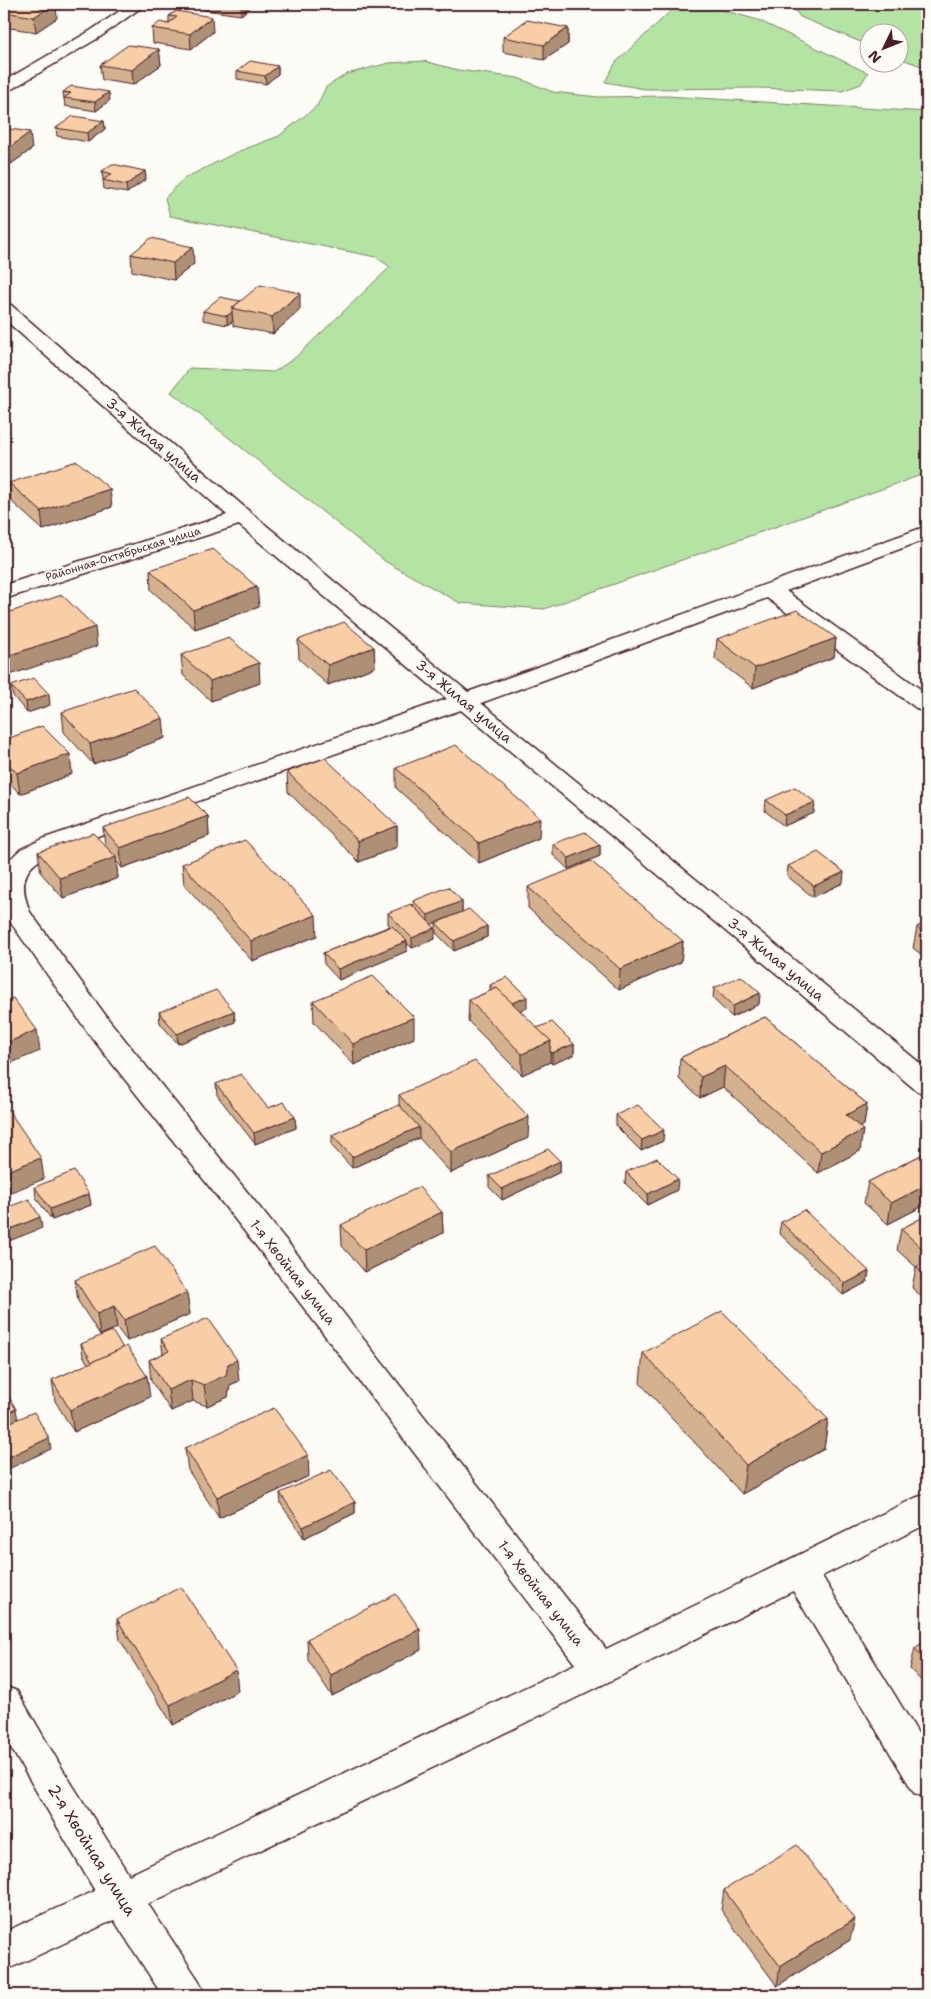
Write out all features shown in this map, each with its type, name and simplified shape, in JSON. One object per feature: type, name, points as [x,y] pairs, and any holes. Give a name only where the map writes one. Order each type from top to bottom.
[{"type":"street","points":[[4,87],[95,34],[139,4]]},
{"type":"street","name":"3-я Жилая улица","points":[[5,310],[242,517],[927,1084]]},
{"type":"street","name":"Районная-Октябрьская улица","points":[[4,592],[242,517]]},
{"type":"street","points":[[464,701],[927,532]]},
{"type":"street","points":[[770,590],[927,705]]},
{"type":"street","name":"1-я Хвойная улица","points":[[464,701],[54,842],[28,854],[16,866],[10,891],[17,913],[99,1027],[286,1262],[600,1669]]},
{"type":"street","points":[[4,1952],[600,1669],[927,1508]]},
{"type":"street","points":[[800,1571],[927,1781]]},
{"type":"street","name":"2-я Хвойная улица","points":[[4,1702],[31,1752],[121,1898],[185,1995]]},
{"type":"green space","points":[[791,4],[927,4],[927,68],[908,61],[908,22],[858,22],[858,41],[800,17]]},
{"type":"green space","points":[[692,5],[719,9],[758,20],[858,68],[858,72],[868,73],[861,84],[842,91],[759,88],[645,89],[605,82],[616,62],[674,8]]},
{"type":"green space","points":[[424,61],[458,70],[518,78],[553,92],[598,97],[666,96],[927,112],[927,473],[544,609],[460,603],[386,562],[171,392],[190,368],[274,372],[296,357],[390,267],[376,257],[170,216],[165,198],[183,179],[237,152],[279,136],[317,106],[326,87],[347,74],[389,63]]},
{"type":"building","points":[[5,4],[54,4],[34,17],[4,12]]},
{"type":"building","points":[[176,11],[212,17],[190,34],[152,28],[160,22],[168,24],[177,17],[169,16]]},
{"type":"building","points":[[527,20],[568,28],[544,45],[503,37]]},
{"type":"building","points":[[128,45],[159,49],[132,70],[100,65]]},
{"type":"building","points":[[250,61],[278,66],[265,76],[237,71]]},
{"type":"building","points":[[71,86],[109,92],[95,102],[64,98],[71,93],[63,92]]},
{"type":"building","points":[[73,116],[104,121],[87,133],[56,128]]},
{"type":"building","points":[[4,128],[30,132],[9,148],[4,147]]},
{"type":"building","points":[[112,164],[145,171],[126,185],[103,180],[112,174],[102,171]]},
{"type":"building","points":[[151,238],[193,247],[173,263],[131,254]]},
{"type":"building","points":[[260,285],[300,293],[272,317],[232,308]]},
{"type":"building","points":[[220,297],[240,301],[227,316],[203,311]]},
{"type":"building","points":[[77,461],[110,489],[41,511],[9,483]]},
{"type":"building","points":[[213,549],[257,587],[193,610],[150,570]]},
{"type":"building","points":[[62,595],[95,627],[4,657],[4,614]]},
{"type":"building","points":[[797,610],[836,638],[755,668],[717,639]]},
{"type":"building","points":[[344,622],[374,647],[328,665],[298,640]]},
{"type":"building","points":[[229,638],[259,663],[210,681],[181,655]]},
{"type":"building","points":[[34,678],[49,694],[26,702],[11,686]]},
{"type":"building","points":[[134,688],[163,718],[90,744],[62,712]]},
{"type":"building","points":[[42,726],[70,754],[17,773],[4,760],[4,740]]},
{"type":"building","points":[[456,745],[540,818],[479,843],[396,768]]},
{"type":"building","points":[[325,758],[397,826],[358,841],[287,772]]},
{"type":"building","points":[[795,787],[815,802],[785,815],[766,800]]},
{"type":"building","points":[[189,797],[208,816],[120,848],[103,828]]},
{"type":"building","points":[[585,832],[600,845],[569,858],[553,844]]},
{"type":"building","points":[[93,833],[116,857],[60,878],[38,852]]},
{"type":"building","points":[[245,840],[316,915],[251,941],[182,864]]},
{"type":"building","points":[[818,852],[844,872],[814,886],[788,866]]},
{"type":"building","points":[[591,861],[683,941],[620,969],[528,887]]},
{"type":"building","points":[[448,887],[462,901],[428,915],[413,901]]},
{"type":"building","points":[[411,904],[435,928],[412,938],[388,913]]},
{"type":"building","points":[[469,909],[487,926],[454,941],[436,923]]},
{"type":"building","points":[[927,922],[927,936],[917,927]]},
{"type":"building","points":[[392,926],[407,941],[338,969],[323,953]]},
{"type":"building","points":[[373,976],[414,1017],[353,1044],[313,1001]]},
{"type":"building","points":[[741,976],[760,993],[733,1006],[714,988]]},
{"type":"building","points":[[507,977],[527,997],[512,1003],[497,988],[494,989],[490,985]]},
{"type":"building","points":[[497,988],[551,1041],[522,1054],[469,1000]]},
{"type":"building","points":[[216,990],[234,1011],[177,1034],[159,1012]]},
{"type":"building","points":[[13,998],[37,1030],[4,1044],[4,1001]]},
{"type":"building","points":[[765,1017],[867,1104],[846,1115],[863,1130],[821,1152],[725,1066],[701,1077],[680,1058]]},
{"type":"building","points":[[552,1022],[574,1044],[552,1053],[550,1051],[551,1041],[537,1028]]},
{"type":"building","points":[[475,1061],[529,1117],[451,1152],[399,1095]]},
{"type":"building","points":[[241,1074],[268,1108],[284,1102],[295,1117],[254,1133],[216,1084]]},
{"type":"building","points":[[399,1105],[419,1127],[352,1157],[332,1135]]},
{"type":"building","points":[[638,1105],[664,1130],[642,1140],[616,1115]]},
{"type":"building","points":[[7,1108],[41,1158],[4,1172],[4,1109]]},
{"type":"building","points":[[548,1149],[560,1161],[502,1189],[489,1176]]},
{"type":"building","points":[[927,1152],[927,1185],[891,1203],[868,1182]]},
{"type":"building","points":[[657,1158],[678,1179],[648,1194],[626,1172]]},
{"type":"building","points":[[74,1171],[89,1194],[50,1209],[35,1187]]},
{"type":"building","points":[[419,1187],[442,1212],[364,1250],[341,1225]]},
{"type":"building","points":[[29,1199],[40,1217],[4,1232],[4,1209]]},
{"type":"building","points":[[804,1210],[869,1271],[845,1284],[781,1222]]},
{"type":"building","points":[[927,1215],[927,1253],[901,1229]]},
{"type":"building","points":[[155,1246],[187,1293],[124,1320],[114,1306],[97,1314],[75,1280]]},
{"type":"building","points":[[927,1261],[927,1277],[916,1267]]},
{"type":"building","points":[[722,1311],[828,1419],[746,1465],[643,1353]]},
{"type":"building","points":[[208,1318],[237,1360],[228,1364],[226,1375],[204,1385],[191,1380],[168,1390],[149,1360],[169,1351],[161,1339]]},
{"type":"building","points":[[112,1331],[123,1348],[92,1362],[81,1344]]},
{"type":"building","points":[[127,1346],[147,1376],[70,1410],[52,1380]]},
{"type":"building","points":[[4,1389],[16,1409],[4,1414]]},
{"type":"building","points":[[274,1408],[308,1455],[217,1497],[185,1448]]},
{"type":"building","points":[[34,1412],[49,1438],[4,1459],[4,1425]]},
{"type":"building","points":[[331,1470],[355,1502],[303,1527],[280,1493]]},
{"type":"building","points":[[181,1587],[236,1670],[170,1705],[117,1619]]},
{"type":"building","points":[[396,1594],[420,1629],[331,1675],[307,1639]]},
{"type":"building","points":[[927,1640],[927,1662],[915,1648]]},
{"type":"building","points":[[797,1845],[855,1919],[780,1966],[724,1890]]}]
